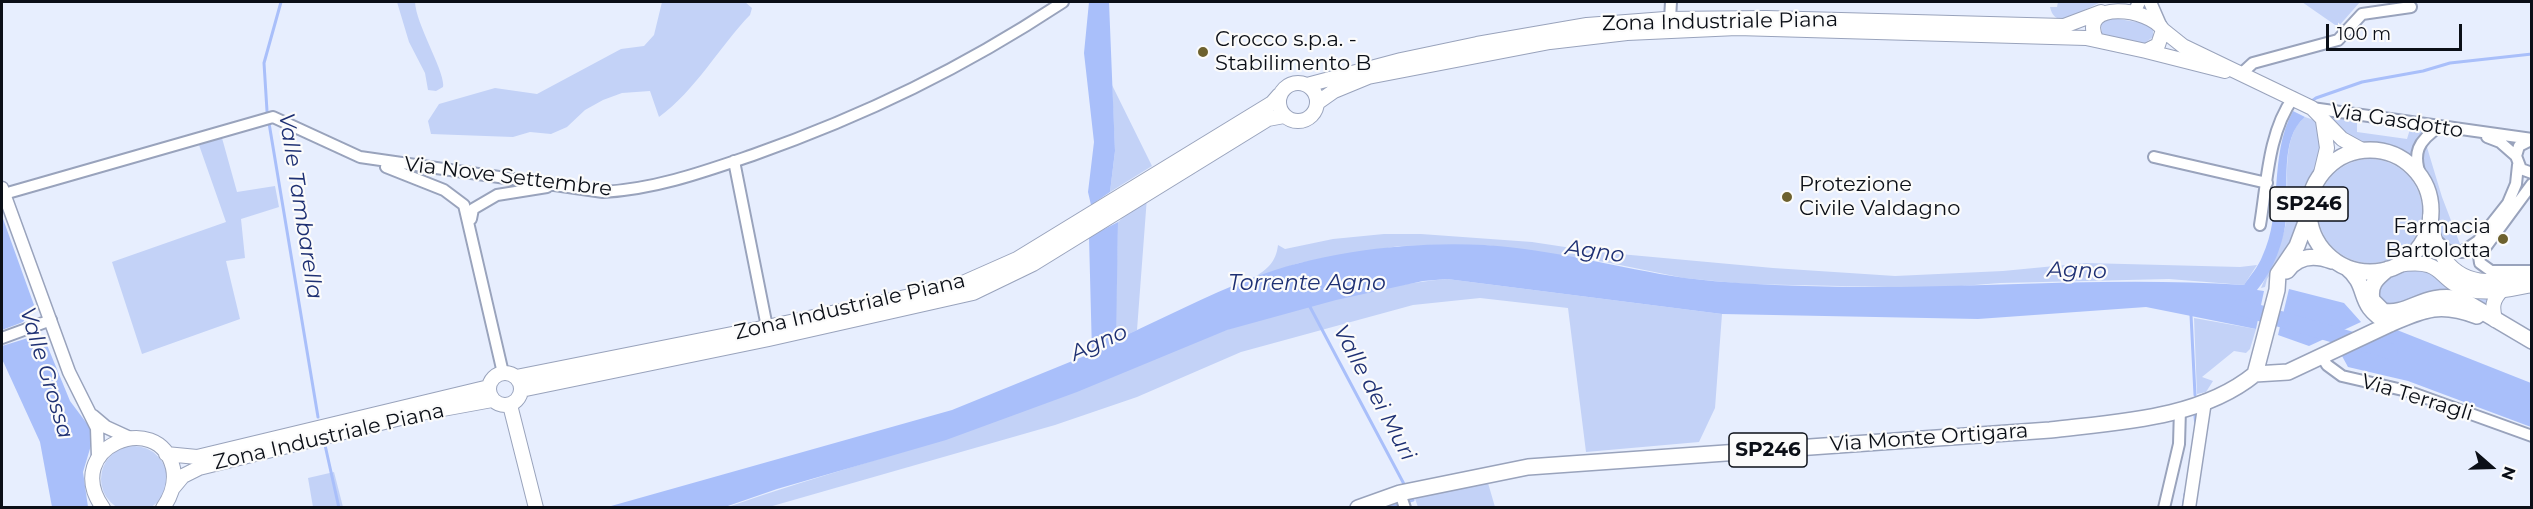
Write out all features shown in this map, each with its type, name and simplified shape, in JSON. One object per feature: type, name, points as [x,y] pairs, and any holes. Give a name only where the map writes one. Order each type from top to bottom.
[{"type":"main road","name":"Zona Industriale Piana","points":[[1307,85],[1401,60],[1587,25],[1670,19],[1766,18],[2064,26],[2105,7]]},
{"type":"main road","points":[[2096,39],[2094,28],[2105,7],[2110,9],[2131,7],[2151,17],[2183,46],[2312,108],[2342,140],[2362,150],[2389,153],[2407,162],[2421,177],[2430,200],[2432,235],[2440,256],[2471,279],[2486,281],[2532,278]]},
{"type":"main road","points":[[2146,51],[2158,45],[2162,27]]},
{"type":"main road","name":"Zona Industriale Piana","points":[[1317,103],[1334,91],[1368,77],[1550,42],[1627,33],[1749,29],[2096,39],[2107,45],[2146,51],[2195,66],[2241,74]]},
{"type":"main road","points":[[1300,82],[1307,85],[1315,92],[1317,103],[1314,112],[1306,120],[1294,121],[1284,116],[1279,106],[1280,95],[1288,85],[1300,82]]},
{"type":"main road","name":"Zona Industriale Piana","points":[[519,384],[956,286],[1017,259],[1272,103],[1280,95]]},
{"type":"main road","name":"Zona Industriale Piana","points":[[503,373],[519,384],[944,301],[1000,282],[1076,238],[1268,119],[1284,116]]},
{"type":"main road","points":[[2321,173],[2327,148],[2322,119]]},
{"type":"main road","name":"SP246","points":[[2277,290],[2278,274],[2297,246],[2308,214],[2314,186],[2321,173],[2333,162],[2347,154],[2362,150]]},
{"type":"main road","name":"SP246","points":[[2308,214],[2313,234],[2323,250],[2342,265]]},
{"type":"main road","points":[[2430,217],[2420,245],[2374,280],[2371,288],[2372,300],[2383,310],[2401,310],[2427,299],[2449,296],[2461,299],[2532,340]]},
{"type":"main road","points":[[2501,324],[2448,307],[2422,310],[2368,332],[2288,372],[2255,374],[2277,290],[2290,267],[2300,260],[2321,257],[2367,272],[2415,262],[2431,264],[2458,285],[2469,290],[2502,290],[2532,285]]},
{"type":"main road","points":[[2342,265],[2355,275],[2364,302],[2374,314],[2390,324]]},
{"type":"main road","points":[[2501,324],[2492,308],[2495,297],[2502,290]]},
{"type":"main road","points":[[2368,332],[2375,321],[2374,314]]},
{"type":"main road","points":[[2261,355],[2288,372]]},
{"type":"main road","points":[[490,393],[494,377],[503,373]]},
{"type":"main road","name":"SP246","points":[[2180,409],[2227,392],[2255,374]]},
{"type":"main road","points":[[519,384],[518,398],[510,405],[536,507]]},
{"type":"main road","name":"Zona Industriale Piana","points":[[490,393],[501,405],[510,405]]},
{"type":"main road","name":"Zona Industriale Piana","points":[[130,438],[150,441],[166,454],[197,457],[490,393]]},
{"type":"main road","name":"Zona Industriale Piana","points":[[163,507],[173,488],[183,476],[199,468],[421,413],[490,393]]},
{"type":"main road","name":"Via Monte Ortigara","points":[[1358,507],[1402,500],[1528,467],[2050,430],[2126,421],[2180,409]]},
{"type":"main road","points":[[98,504],[92,477],[98,457],[112,444],[130,438]]},
{"type":"main road","points":[[166,454],[174,476],[173,488]]},
{"type":"street","name":"Via Nove Settembre","points":[[92,415],[69,372],[3,191],[273,117],[360,157],[603,192],[638,190],[670,183],[848,120],[903,95],[1001,41],[1063,2]]},
{"type":"street","points":[[1670,19],[1671,2]]},
{"type":"street","points":[[2150,2],[2162,27]]},
{"type":"street","points":[[2241,74],[2253,63],[2338,40],[2362,14],[2411,8]]},
{"type":"street","points":[[2260,225],[2278,127],[2296,99]]},
{"type":"street","name":"Via Gasdotto","points":[[2312,108],[2482,134],[2532,139]]},
{"type":"street","points":[[2421,177],[2415,161],[2416,152],[2420,142],[2439,127]]},
{"type":"street","name":"Via Gasdotto","points":[[2482,134],[2500,142],[2517,161],[2532,173]]},
{"type":"street","points":[[2432,235],[2448,250],[2462,252],[2470,249],[2508,203],[2516,184],[2519,146],[2532,139]]},
{"type":"street","points":[[360,157],[444,190],[464,205],[503,373]]},
{"type":"street","points":[[2154,158],[2267,183]]},
{"type":"street","points":[[734,161],[767,327]]},
{"type":"street","points":[[2532,184],[2479,256],[2480,263],[2491,271],[2532,272]]},
{"type":"street","points":[[469,225],[473,209],[497,195],[556,185]]},
{"type":"street","points":[[2,338],[51,320]]},
{"type":"street","name":"Via Terragli","points":[[2323,355],[2327,365],[2342,376],[2407,391],[2529,435]]},
{"type":"street","points":[[2189,507],[2205,401]]},
{"type":"street","points":[[2164,507],[2179,444],[2180,409]]},
{"type":"street","points":[[92,415],[106,427],[130,438]]},
{"type":"street","points":[[92,415],[97,428],[98,457]]},
{"type":"shaded area","points":[[397,2],[415,2],[420,23],[443,80],[443,87],[436,91],[428,90],[425,73],[409,42]]},
{"type":"shaded area","points":[[662,2],[745,2],[752,8],[750,15],[696,81],[659,117],[650,91],[622,93],[585,110],[567,127],[551,134],[530,132],[513,137],[431,134],[428,121],[439,104],[495,88],[537,94],[621,49],[644,46],[654,35]]},
{"type":"shaded area","points":[[2058,2],[2101,2],[2064,20],[2055,17],[2050,7],[2057,7]]},
{"type":"shaded area","points":[[2302,2],[2360,2],[2338,27]]},
{"type":"shaded area","points":[[2107,17],[2148,24],[2153,30],[2153,37],[2142,45],[2102,35],[2101,24]]},
{"type":"shaded area","points":[[1112,85],[1152,166],[1110,192],[1115,151]]},
{"type":"shaded area","points":[[2329,115],[2357,123],[2357,132],[2407,139],[2410,129],[2427,131],[2414,146],[2411,157],[2390,146],[2349,138],[2336,126]]},
{"type":"shaded area","points":[[2305,117],[2314,120],[2323,136],[2315,169],[2305,184],[2300,227],[2295,240],[2267,279],[2265,287],[2261,288],[2286,223],[2287,167],[2291,138]]},
{"type":"shaded area","points":[[222,138],[237,192],[275,186],[279,207],[241,219],[245,258],[226,261],[240,319],[142,354],[112,262],[226,222],[199,145]]},
{"type":"shaded area","points":[[2426,144],[2442,197],[2460,244],[2469,242],[2465,247],[2451,248],[2441,239],[2439,202],[2424,166],[2423,152]]},
{"type":"shaded area","points":[[2370,159],[2390,163],[2407,174],[2418,191],[2422,211],[2418,231],[2407,248],[2390,259],[2370,263],[2350,259],[2333,248],[2322,231],[2318,211],[2322,191],[2333,174],[2350,163]]},
{"type":"shaded area","points":[[1147,197],[1137,330],[1115,341],[1118,222]]},
{"type":"shaded area","points":[[1384,234],[1421,234],[1532,242],[1598,252],[1773,268],[1895,276],[2003,271],[2086,263],[2240,267],[2257,265],[2244,285],[2169,279],[2000,283],[1936,288],[1745,284],[1684,278],[1605,262],[1486,245],[1399,246],[1299,263],[1253,278],[1270,264],[1278,245],[1285,249],[1333,239]]},
{"type":"shaded area","points":[[2420,267],[2492,296],[2489,311],[2396,309],[2378,301],[2377,290],[2385,282],[2402,272]]},
{"type":"shaded area","points":[[1447,279],[1722,314],[1715,408],[1699,442],[1586,452],[1568,308],[1480,298],[1413,305],[1241,352],[1137,397],[1055,425],[769,507],[725,508],[986,424],[1049,401],[1200,339],[1251,322],[1364,292]]},
{"type":"shaded area","points":[[2194,318],[2256,329],[2250,349],[2246,353],[2234,351],[2202,377],[2213,381],[2206,392],[2197,394]]},
{"type":"shaded area","points":[[134,446],[147,449],[157,456],[164,466],[167,479],[164,492],[157,502],[147,509],[134,512],[121,509],[111,502],[104,492],[101,479],[104,466],[111,456],[121,449]]},
{"type":"shaded area","points":[[334,472],[343,507],[313,507],[308,478]]},
{"type":"shaded area","points":[[1488,483],[1495,507],[1418,507],[1414,496]]},
{"type":"water","points":[[1089,2],[1109,2],[1115,151],[1110,192],[1091,205],[1088,192],[1094,142],[1084,53]]},
{"type":"water","name":"Torrente Agno","points":[[2293,111],[2305,117],[2291,137],[2287,164],[2285,227],[2273,265],[2257,290],[2264,291],[2256,329],[2146,307],[1978,319],[1722,314],[1447,279],[1423,281],[1336,300],[1227,330],[1077,392],[946,440],[777,489],[725,507],[604,508],[952,410],[1092,353],[1089,237],[1118,222],[1116,340],[1218,292],[1279,269],[1367,250],[1427,245],[1510,247],[1685,278],[1760,284],[1915,287],[2080,282],[2189,282],[2244,285],[2260,261],[2269,239],[2281,147],[2285,129]]},
{"type":"water","points":[[2,216],[34,305],[23,322],[2,330]]},
{"type":"water","points":[[2289,289],[2344,303],[2361,322],[2309,346],[2278,335]]},
{"type":"water","points":[[2397,330],[2531,383],[2531,427],[2408,381],[2348,367],[2342,356]]},
{"type":"water","name":"Valle Grossa","points":[[28,338],[47,345],[70,401],[91,429],[92,442],[83,472],[88,507],[52,507],[40,442],[2,359],[2,346]]},
{"type":"waterway","name":"Valle Tambarella","points":[[281,2],[264,63],[267,111],[318,417]]},
{"type":"waterway","points":[[2309,103],[2316,98],[2362,82],[2423,71],[2450,63],[2532,54]]},
{"type":"waterway","name":"Valle dei Muri","points":[[1309,305],[1405,486]]},
{"type":"waterway","name":"Agno","points":[[2239,307],[2390,351]]},
{"type":"waterway","points":[[2191,315],[2195,395]]},
{"type":"waterway","points":[[2195,416],[2196,426]]},
{"type":"waterway","name":"Valle Tambarella","points":[[325,445],[339,508]]},
{"type":"waterway","points":[[2183,508],[2185,494]]},
{"type":"waterway","points":[[1388,508],[1413,500]]},
{"type":"place","name":"Crocco s.p.a. - Stabilimento B","points":[[1203,52]]},
{"type":"place","name":"Protezione Civile Valdagno","points":[[1787,197]]},
{"type":"place","name":"Farmacia Bartolotta","points":[[2503,239]]}]
